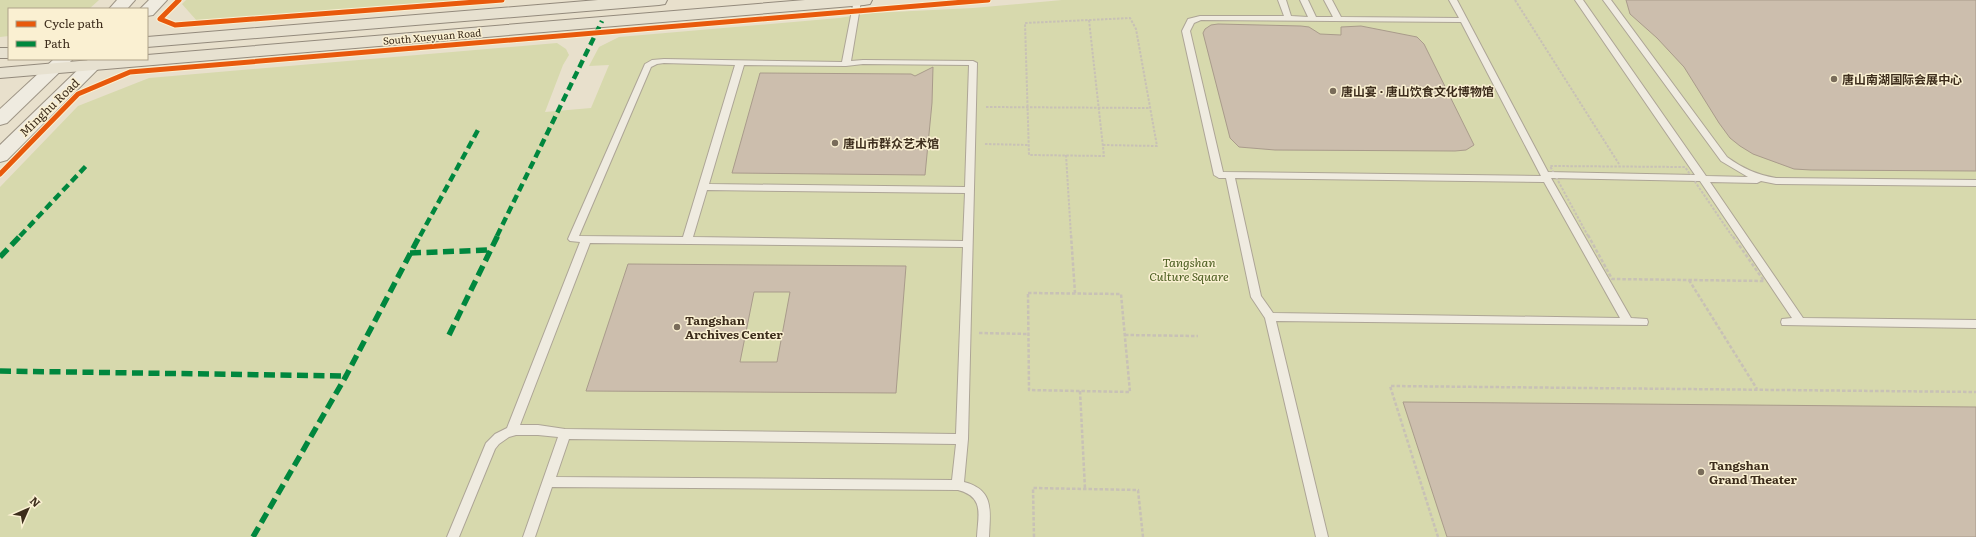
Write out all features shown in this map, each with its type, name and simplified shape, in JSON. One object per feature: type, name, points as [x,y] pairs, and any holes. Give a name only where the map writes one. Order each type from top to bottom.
[{"type":"main road","points":[[118,8],[126,0]]},
{"type":"main road","points":[[148,10],[159,0]]},
{"type":"main road","name":"South Xueyuan Road","points":[[148,42],[659,0]]},
{"type":"main road","name":"South Xueyuan Road","points":[[148,58],[861,0]]},
{"type":"main road","name":"South Xueyuan Road","points":[[0,73],[59,64],[121,60]]},
{"type":"main road","name":"Minghu Road","points":[[0,156],[96,62]]},
{"type":"main road","name":"Minghu Road","points":[[0,119],[59,64]]},
{"type":"lane","points":[[846,64],[861,0]]},
{"type":"lane","points":[[1282,0],[1288,18]]},
{"type":"lane","points":[[1304,0],[1313,18]]},
{"type":"lane","points":[[1328,0],[1338,19]]},
{"type":"lane","points":[[1453,0],[1546,177],[1627,322]]},
{"type":"lane","points":[[1579,0],[1800,322]]},
{"type":"lane","points":[[1607,0],[1724,159],[1749,174],[1765,180]]},
{"type":"lane","points":[[1464,20],[1200,18],[1191,21],[1186,31],[1219,175],[1702,178],[1976,183]]},
{"type":"lane","points":[[958,485],[962,439],[973,64],[863,62],[846,64],[655,62],[648,66],[573,239],[967,244]]},
{"type":"lane","points":[[687,241],[740,62]]},
{"type":"lane","points":[[1230,175],[1256,297],[1270,317],[1322,537]]},
{"type":"lane","points":[[703,187],[969,190]]},
{"type":"lane","points":[[512,430],[586,240]]},
{"type":"lane","points":[[1270,317],[1643,322]]},
{"type":"lane","points":[[1786,322],[1976,324]]},
{"type":"lane","points":[[453,537],[490,446],[499,437],[512,430],[551,431],[565,434],[962,439]]},
{"type":"lane","points":[[529,537],[565,434]]},
{"type":"lane","points":[[548,482],[958,485],[970,487],[979,492],[984,501],[983,537]]},
{"type":"path","points":[[1515,0],[1619,164]]},
{"type":"path","points":[[1089,20],[1104,156],[1029,155],[1025,23],[1130,18],[1133,20],[1157,146],[1103,145]]},
{"type":"path","points":[[986,114],[986,107],[1150,108]]},
{"type":"path","points":[[986,137],[985,145],[1029,145]]},
{"type":"path","points":[[1066,155],[1075,294]]},
{"type":"path","points":[[1550,166],[1685,167],[1764,281],[1688,280],[1612,279],[1550,166]]},
{"type":"path","points":[[1688,280],[1757,390]]},
{"type":"path","points":[[1028,292],[1075,294],[1121,294],[1130,392],[1029,390],[1028,292]]},
{"type":"path","points":[[965,333],[1029,334]]},
{"type":"path","points":[[1125,335],[1198,336]]},
{"type":"path","points":[[1438,537],[1390,386],[1976,392]]},
{"type":"path","points":[[1080,391],[1085,489]]},
{"type":"path","points":[[1034,537],[1033,488],[1138,490],[1143,537]]},
{"type":"green space","points":[[0,0],[99,0],[90,8],[8,8],[8,36],[0,37]]},
{"type":"green space","points":[[186,0],[460,0],[197,21],[182,4]]},
{"type":"green space","name":"Tangshan Culture Square","points":[[1062,0],[1976,0],[1976,537],[0,537],[0,187],[78,106],[149,78],[557,43],[566,49],[569,55],[563,65],[545,112],[591,108],[609,65],[589,66],[599,47],[619,37],[839,18],[872,13],[973,8]]},
{"type":"building","name":"唐山南湖国际会展中心","points":[[1626,0],[1976,0],[1976,171],[1794,169],[1753,154],[1730,138],[1684,67],[1657,38],[1630,14]]},
{"type":"building","name":"唐山宴 · 唐山饮食文化博物馆","points":[[1211,25],[1301,26],[1309,27],[1320,34],[1341,35],[1341,27],[1361,26],[1417,37],[1424,44],[1474,145],[1466,150],[1455,151],[1275,150],[1239,147],[1230,138],[1203,33],[1205,29]]},
{"type":"building","name":"唐山市群众艺术馆","points":[[933,67],[932,103],[925,175],[732,173],[760,73],[911,74],[915,76]]},
{"type":"building","name":"Tangshan Archives Center","points":[[628,264],[906,266],[896,393],[586,391]],"holes":[[[754,292],[790,292],[777,362],[740,362]]]},
{"type":"building","name":"Tangshan Grand Theater","points":[[1403,402],[1976,407],[1976,537],[1447,537]]},
{"type":"marked path","points":[[449,335],[602,21]]},
{"type":"marked path","points":[[253,537],[346,376],[410,253],[478,130]]},
{"type":"marked path","points":[[0,257],[86,166]]},
{"type":"marked path","points":[[410,253],[490,250]]},
{"type":"marked path","points":[[0,371],[346,376]]},
{"type":"cycle path","points":[[179,0],[160,19],[175,25],[502,0]]},
{"type":"cycle path","points":[[0,174],[78,94],[130,72],[988,0]]},
{"type":"place","name":"唐山南湖国际会展中心","points":[[1834,79]]},
{"type":"place","name":"唐山宴 · 唐山饮食文化博物馆","points":[[1333,91]]},
{"type":"place","name":"唐山市群众艺术馆","points":[[835,143]]},
{"type":"place","name":"Tangshan Archives Center","points":[[677,327]]},
{"type":"place","name":"Tangshan Grand Theater","points":[[1701,472]]}]
